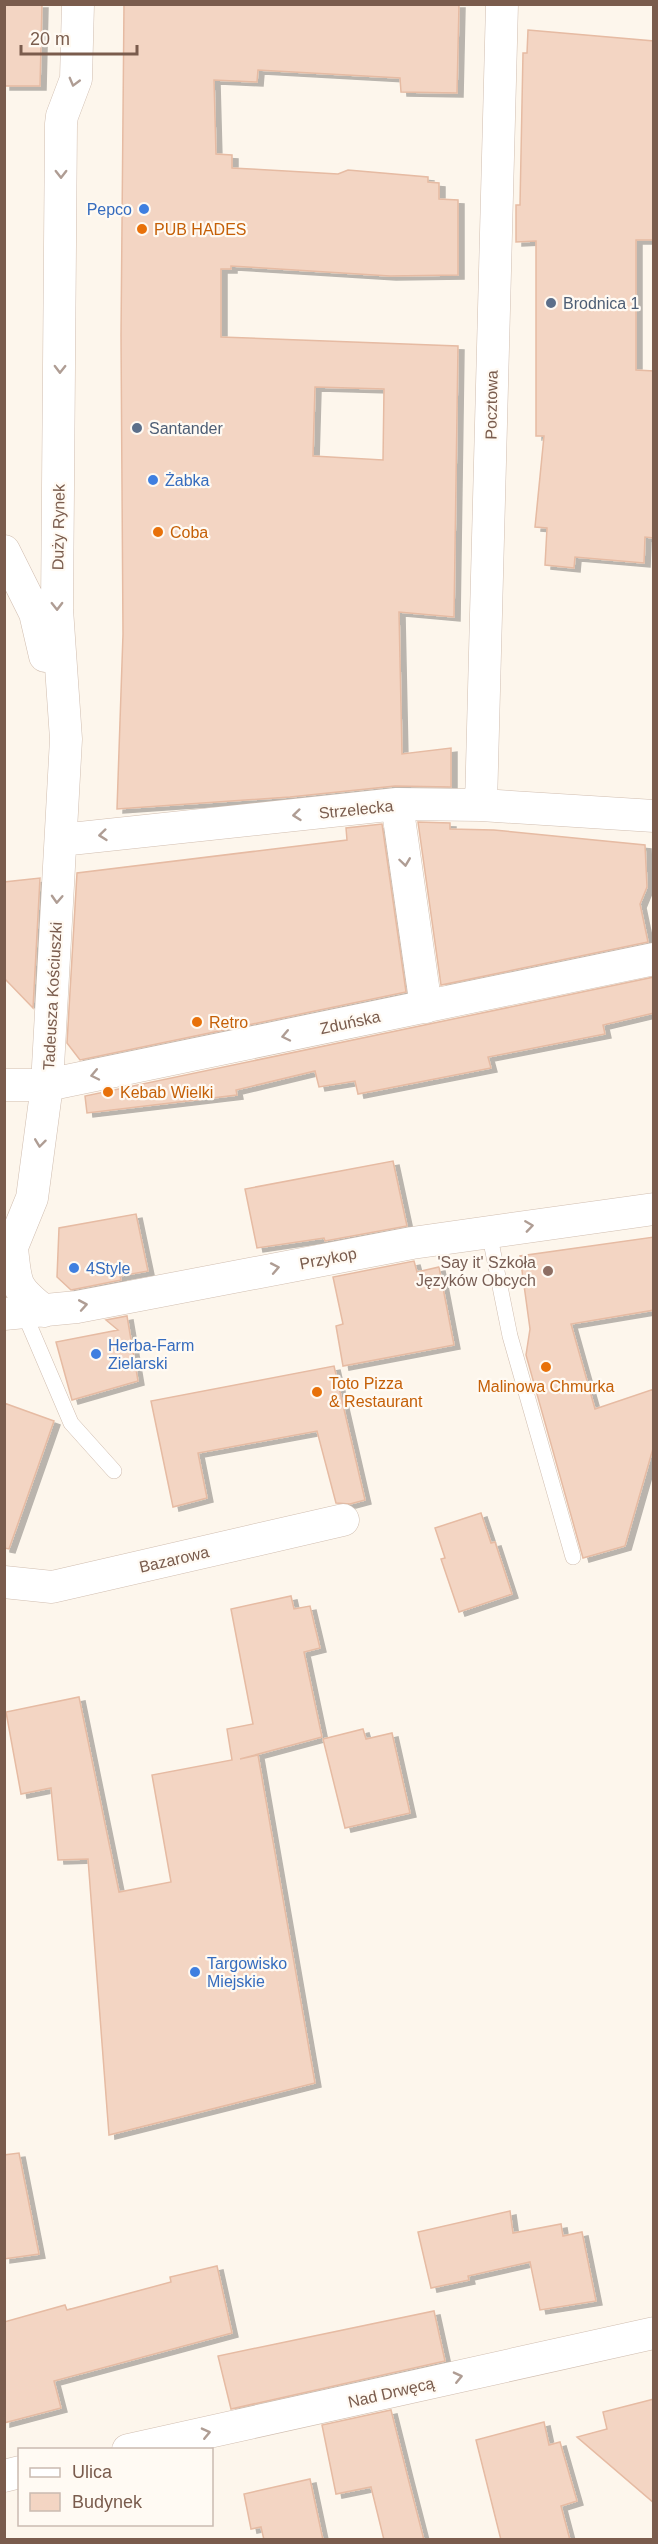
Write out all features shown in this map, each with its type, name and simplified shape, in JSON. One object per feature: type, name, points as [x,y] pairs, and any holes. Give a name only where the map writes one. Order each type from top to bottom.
[{"type":"street","name":"Duży Rynek","points":[[66,739],[57,609],[62,116],[76,80],[78,4]]},
{"type":"street","name":"Pocztowa","points":[[481,805],[502,4]]},
{"type":"street","points":[[4,551],[35,613],[66,739]]},
{"type":"street","name":"Tadeusza Kościuszki","points":[[24,1312],[8,1253],[32,1198],[47,1085],[66,739]]},
{"type":"street","name":"Strzelecka","points":[[61,840],[397,804],[481,805],[654,816]]},
{"type":"street","points":[[397,804],[426,1007]]},
{"type":"street","name":"Zduńska","points":[[4,1085],[47,1085],[654,958]]},
{"type":"street","name":"Przykop","points":[[24,1312],[77,1307],[412,1243],[654,1209]]},
{"type":"street","name":"Bazarowa","points":[[4,1582],[52,1587],[343,1520]]},
{"type":"street","name":"Nad Drwęcą","points":[[137,2448],[654,2333]]},
{"type":"lane","points":[[489,1232],[510,1336],[573,1557]]},
{"type":"lane","points":[[24,1312],[71,1423],[114,1472]]},
{"type":"building","points":[[4,4],[42,4],[40,86],[4,86]]},
{"type":"building","points":[[124,4],[459,4],[457,93],[401,92],[400,78],[258,70],[257,82],[214,80],[216,154],[232,155],[232,168],[338,174],[348,170],[428,177],[428,182],[439,183],[439,199],[458,200],[458,275],[390,276],[231,266],[231,269],[221,269],[221,337],[458,346],[454,617],[399,612],[402,754],[451,748],[451,787],[395,786],[290,797],[117,809],[123,634],[121,336]],"holes":[[[315,387],[384,389],[383,460],[313,456]]]},
{"type":"building","points":[[528,30],[654,41],[654,240],[636,240],[636,370],[654,371],[654,538],[645,537],[644,563],[575,557],[574,568],[545,565],[547,528],[535,527],[544,436],[536,436],[536,241],[516,242],[516,205],[520,205],[523,53],[527,53]]},
{"type":"building","points":[[418,822],[450,823],[450,829],[494,830],[645,845],[647,887],[640,904],[648,942],[441,985]]},
{"type":"building","points":[[382,824],[406,992],[80,1060],[67,1043],[77,873],[347,840],[346,828]]},
{"type":"building","points":[[40,878],[33,1008],[4,978],[4,882]]},
{"type":"building","points":[[654,977],[654,1013],[603,1025],[605,1034],[488,1057],[491,1068],[358,1094],[355,1081],[319,1087],[315,1071],[236,1090],[237,1095],[87,1113],[85,1096]]},
{"type":"building","points":[[393,1161],[407,1226],[325,1241],[324,1238],[257,1248],[245,1189]]},
{"type":"building","points":[[136,1214],[148,1271],[120,1276],[121,1280],[71,1290],[57,1277],[59,1228]]},
{"type":"building","points":[[654,1237],[654,1310],[571,1324],[595,1409],[654,1389],[654,1445],[625,1546],[583,1558],[526,1355],[530,1329],[520,1256]]},
{"type":"building","points":[[414,1261],[417,1272],[439,1267],[454,1345],[343,1366],[336,1326],[343,1324],[333,1277]]},
{"type":"building","points":[[127,1316],[138,1381],[72,1400],[56,1342],[118,1330],[106,1320]]},
{"type":"building","points":[[334,1366],[365,1500],[350,1504],[336,1503],[317,1431],[198,1453],[207,1498],[173,1507],[151,1401]]},
{"type":"building","points":[[4,1403],[54,1421],[9,1549],[4,1548]]},
{"type":"building","points":[[481,1513],[491,1543],[495,1542],[512,1594],[459,1612],[441,1559],[445,1558],[435,1528]]},
{"type":"building","name":"Targowisko Miejskie","points":[[291,1596],[294,1609],[310,1606],[320,1648],[304,1652],[322,1737],[240,1759],[258,1755],[315,2083],[109,2135],[88,1859],[58,1860],[51,1788],[21,1794],[6,1712],[79,1697],[119,1892],[171,1882],[152,1775],[232,1760],[227,1729],[253,1724],[231,1609]]},
{"type":"building","points":[[363,1729],[366,1739],[392,1733],[410,1813],[345,1828],[323,1739]]},
{"type":"building","points":[[19,2153],[39,2254],[4,2259],[4,2155]]},
{"type":"building","points":[[510,2211],[513,2233],[561,2224],[563,2236],[582,2232],[596,2301],[540,2310],[530,2262],[468,2276],[469,2280],[431,2288],[418,2232]]},
{"type":"building","points":[[217,2266],[232,2333],[54,2381],[61,2408],[4,2423],[4,2322],[65,2305],[67,2310],[171,2282],[170,2277]]},
{"type":"building","points":[[434,2311],[445,2361],[231,2409],[218,2356]]},
{"type":"building","points":[[654,2399],[654,2503],[577,2437],[607,2429],[603,2412]]},
{"type":"building","points":[[391,2410],[424,2540],[384,2540],[371,2487],[336,2494],[322,2425]]},
{"type":"building","points":[[544,2422],[549,2445],[560,2442],[577,2501],[561,2506],[570,2540],[501,2540],[476,2440]]},
{"type":"building","points":[[310,2479],[323,2540],[264,2540],[261,2527],[251,2529],[244,2494]]},
{"type":"place","name":"Pepco","points":[[144,209]]},
{"type":"place","name":"PUB HADES","points":[[142,229]]},
{"type":"place","name":"Brodnica 1","points":[[551,303]]},
{"type":"place","name":"Santander","points":[[137,428]]},
{"type":"place","name":"Żabka","points":[[153,480]]},
{"type":"place","name":"Coba","points":[[158,532]]},
{"type":"place","name":"Retro","points":[[197,1022]]},
{"type":"place","name":"Kebab Wielki","points":[[108,1092]]},
{"type":"place","name":"4Style","points":[[74,1268]]},
{"type":"place","name":"'Say it' Szkoła Języków Obcych","points":[[548,1271]]},
{"type":"place","name":"Herba-Farm Zielarski","points":[[96,1354]]},
{"type":"place","name":"Malinowa Chmurka","points":[[546,1367]]},
{"type":"place","name":"Toto Pizza & Restaurant","points":[[317,1392]]},
{"type":"place","name":"Targowisko Miejskie","points":[[195,1972]]}]
